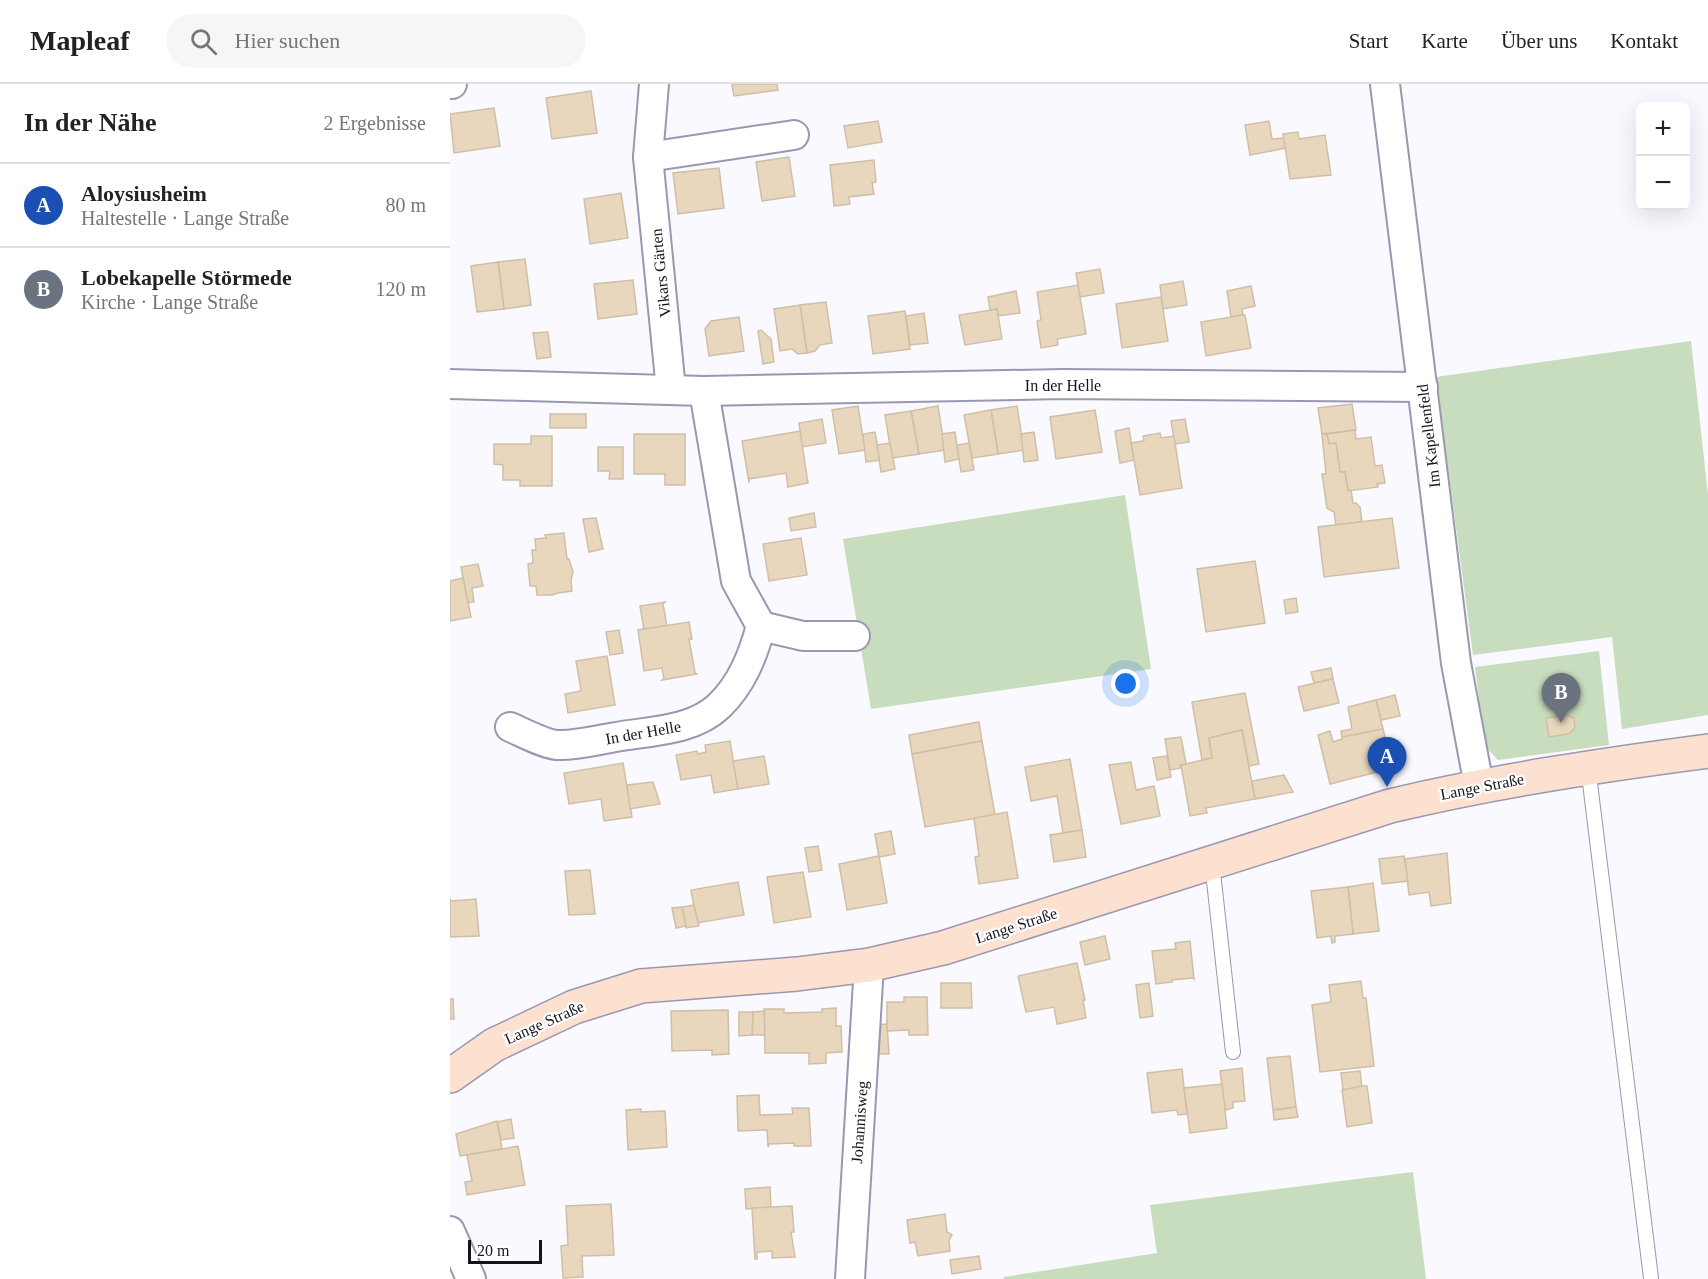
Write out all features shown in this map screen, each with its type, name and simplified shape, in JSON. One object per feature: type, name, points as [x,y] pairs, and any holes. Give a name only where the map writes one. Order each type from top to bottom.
[{"type":"main road","name":"Lange Straße","points":[[450,1076],[494,1045],[574,1006],[641,986],[796,974],[869,965],[943,948],[1390,806],[1479,786],[1588,766],[1708,751]]},
{"type":"street","name":"Vikars Gärten","points":[[654,84],[648,157],[671,390]]},
{"type":"street","name":"Im Kapellenfeld","points":[[1384,84],[1456,663],[1479,786]]},
{"type":"street","points":[[648,157],[794,135]]},
{"type":"street","name":"In der Helle","points":[[450,384],[704,391],[1063,384],[1423,387]]},
{"type":"street","points":[[704,391],[736,581],[761,626],[803,636],[855,636]]},
{"type":"street","name":"In der Helle","points":[[510,727],[555,745],[665,729],[705,717],[729,695],[747,668],[761,626]]},
{"type":"street","name":"Johannisweg","points":[[850,1279],[869,965]]},
{"type":"street","points":[[450,1231],[471,1279]]},
{"type":"lane","points":[[1588,766],[1651,1278]]},
{"type":"lane","points":[[1212,863],[1233,1052]]},
{"type":"green space","points":[[1691,341],[1708,495],[1708,715],[1622,729],[1612,637],[1473,655],[1436,377]]},
{"type":"green space","points":[[1125,495],[1151,669],[871,709],[843,539]]},
{"type":"green space","points":[[1599,651],[1609,745],[1498,760],[1485,746],[1475,667]]},
{"type":"green space","points":[[1413,1172],[1426,1279],[1004,1279],[1004,1277],[1157,1253],[1150,1205]]},
{"type":"building","points":[[732,84],[777,84],[778,90],[734,96]]},
{"type":"building","points":[[591,91],[597,133],[552,139],[546,98]]},
{"type":"building","points":[[494,108],[500,146],[454,153],[450,114]]},
{"type":"building","points":[[878,121],[882,142],[848,148],[844,126]]},
{"type":"building","points":[[1269,121],[1272,139],[1284,138],[1286,148],[1250,155],[1245,125]]},
{"type":"building","points":[[1298,132],[1299,139],[1325,135],[1331,175],[1290,179],[1283,134]]},
{"type":"building","points":[[789,157],[795,196],[762,201],[756,162]]},
{"type":"building","points":[[874,160],[876,182],[872,183],[874,194],[849,197],[850,204],[834,206],[830,165]]},
{"type":"building","points":[[719,168],[724,208],[678,214],[673,173]]},
{"type":"building","points":[[621,193],[628,238],[590,244],[584,199]]},
{"type":"building","points":[[525,259],[531,305],[504,309],[498,262]]},
{"type":"building","points":[[498,262],[504,309],[477,312],[471,266]]},
{"type":"building","points":[[1100,269],[1104,293],[1080,297],[1076,273]]},
{"type":"building","points":[[633,280],[637,314],[598,319],[594,284]]},
{"type":"building","points":[[1183,281],[1187,305],[1163,309],[1160,285]]},
{"type":"building","points":[[1078,285],[1086,334],[1057,339],[1058,345],[1041,348],[1037,321],[1041,320],[1037,292]]},
{"type":"building","points":[[1251,286],[1255,306],[1242,309],[1243,315],[1231,317],[1227,291]]},
{"type":"building","points":[[1016,291],[1020,313],[998,316],[997,309],[990,310],[988,297]]},
{"type":"building","points":[[1161,297],[1168,341],[1122,348],[1116,304]]},
{"type":"building","points":[[826,302],[832,343],[820,345],[815,351],[807,353],[800,305]]},
{"type":"building","points":[[800,305],[807,353],[798,354],[792,349],[780,351],[774,309]]},
{"type":"building","points":[[997,309],[1002,339],[965,345],[959,315]]},
{"type":"building","points":[[905,311],[910,349],[873,354],[868,316]]},
{"type":"building","points":[[924,313],[928,343],[910,345],[906,316]]},
{"type":"building","points":[[1245,315],[1251,348],[1206,356],[1201,322]]},
{"type":"building","points":[[739,317],[744,351],[709,356],[705,329],[711,321]]},
{"type":"building","points":[[761,330],[771,339],[774,362],[763,364],[758,331]]},
{"type":"building","points":[[548,332],[551,357],[537,359],[533,333]]},
{"type":"building","points":[[1352,404],[1356,430],[1322,434],[1318,408]]},
{"type":"building","points":[[858,406],[865,450],[839,454],[832,410]]},
{"type":"building","points":[[938,406],[945,450],[919,454],[911,411]]},
{"type":"building","points":[[1017,406],[1024,450],[998,454],[991,410]]},
{"type":"building","points":[[991,410],[998,454],[972,458],[964,415]]},
{"type":"building","points":[[1095,410],[1102,452],[1056,459],[1050,417]]},
{"type":"building","points":[[911,411],[919,454],[892,458],[885,415]]},
{"type":"building","points":[[550,414],[586,414],[586,428],[550,428]]},
{"type":"building","points":[[822,419],[826,443],[802,447],[799,423]]},
{"type":"building","points":[[1185,419],[1189,442],[1175,444],[1171,421]]},
{"type":"building","points":[[1129,428],[1134,460],[1120,463],[1115,431]]},
{"type":"building","points":[[1355,430],[1356,439],[1371,437],[1375,466],[1382,465],[1385,483],[1377,484],[1378,487],[1348,491],[1345,472],[1340,472],[1336,443],[1329,444],[1327,434]]},
{"type":"building","points":[[800,431],[808,483],[788,487],[786,473],[749,479],[749,483],[742,441]]},
{"type":"building","points":[[875,432],[880,460],[866,462],[863,434]]},
{"type":"building","points":[[955,432],[959,459],[945,462],[942,434]]},
{"type":"building","points":[[1034,432],[1038,460],[1024,462],[1021,434]]},
{"type":"building","points":[[1160,433],[1161,438],[1174,436],[1182,488],[1140,495],[1131,443],[1144,441],[1143,436]]},
{"type":"building","points":[[634,434],[685,434],[685,485],[665,485],[665,474],[634,474]]},
{"type":"building","points":[[1322,434],[1327,434],[1329,444],[1336,443],[1340,472],[1345,472],[1348,491],[1351,490],[1353,503],[1360,507],[1362,522],[1336,525],[1334,512],[1327,508],[1322,474],[1326,474]]},
{"type":"building","points":[[531,436],[552,436],[552,486],[520,486],[520,480],[503,480],[503,465],[494,464],[494,444],[531,444]]},
{"type":"building","points":[[890,443],[895,469],[881,472],[877,445]]},
{"type":"building","points":[[969,443],[974,470],[961,472],[957,445]]},
{"type":"building","points":[[598,447],[623,447],[623,479],[609,479],[610,471],[598,471]]},
{"type":"building","points":[[814,513],[816,527],[791,531],[789,518]]},
{"type":"building","points":[[596,518],[603,549],[589,552],[583,519]]},
{"type":"building","points":[[1392,518],[1399,568],[1324,577],[1318,527]]},
{"type":"building","points":[[564,533],[567,559],[569,559],[573,572],[572,591],[537,595],[536,586],[530,586],[528,564],[533,563],[532,550],[536,550],[535,539],[546,538],[545,535]]},
{"type":"building","points":[[801,538],[807,575],[769,581],[763,544]]},
{"type":"building","points":[[1255,561],[1265,623],[1206,632],[1197,569]]},
{"type":"building","points":[[478,564],[483,586],[472,588],[474,602],[468,603],[461,567]]},
{"type":"building","points":[[463,578],[471,617],[450,621],[450,581]]},
{"type":"building","points":[[1296,598],[1298,612],[1286,614],[1284,600]]},
{"type":"building","points":[[665,602],[663,604],[667,626],[644,630],[640,606]]},
{"type":"building","points":[[689,622],[692,639],[689,639],[697,674],[662,680],[664,678],[662,668],[644,671],[638,630]]},
{"type":"building","points":[[619,630],[623,653],[610,655],[606,632]]},
{"type":"building","points":[[607,656],[615,705],[568,713],[565,694],[581,691],[576,661]]},
{"type":"building","points":[[1331,668],[1333,679],[1314,683],[1311,672]]},
{"type":"building","points":[[1333,679],[1339,703],[1304,711],[1298,687]]},
{"type":"building","points":[[1245,693],[1259,764],[1249,766],[1242,730],[1209,738],[1212,758],[1202,760],[1192,702]]},
{"type":"building","points":[[1395,695],[1400,716],[1381,720],[1376,700]]},
{"type":"building","points":[[1376,700],[1383,729],[1342,737],[1341,731],[1352,729],[1348,707]]},
{"type":"building","points":[[1566,715],[1574,718],[1575,728],[1569,734],[1549,737],[1546,718]]},
{"type":"building","points":[[979,722],[982,741],[912,754],[909,735]]},
{"type":"building","points":[[1383,729],[1393,768],[1330,784],[1318,735],[1330,731],[1333,742],[1342,737]]},
{"type":"building","points":[[1242,730],[1255,799],[1206,808],[1207,813],[1190,816],[1181,765],[1212,758],[1209,738]]},
{"type":"building","points":[[1181,737],[1186,764],[1180,765],[1181,768],[1170,770],[1165,739]]},
{"type":"building","points":[[730,741],[738,789],[714,793],[711,775],[681,780],[676,755],[697,751],[698,754],[706,752],[705,745]]},
{"type":"building","points":[[982,741],[995,815],[925,827],[912,754]]},
{"type":"building","points":[[764,756],[769,784],[738,789],[733,761]]},
{"type":"building","points":[[1167,756],[1171,777],[1157,780],[1153,758]]},
{"type":"building","points":[[1070,759],[1082,830],[1063,833],[1057,796],[1031,801],[1025,767]]},
{"type":"building","points":[[1131,762],[1136,790],[1154,786],[1160,816],[1121,824],[1109,765]]},
{"type":"building","points":[[623,763],[632,817],[604,821],[601,799],[569,804],[564,773]]},
{"type":"building","points":[[1284,775],[1293,792],[1255,799],[1252,781]]},
{"type":"building","points":[[653,782],[660,804],[630,809],[627,785]]},
{"type":"building","points":[[1007,812],[1018,878],[979,884],[975,857],[979,856],[974,818]]},
{"type":"building","points":[[1082,830],[1086,857],[1054,862],[1050,835]]},
{"type":"building","points":[[891,831],[895,854],[879,857],[875,834]]},
{"type":"building","points":[[818,846],[822,870],[809,872],[805,848]]},
{"type":"building","points":[[1447,853],[1451,903],[1431,906],[1429,892],[1409,895],[1405,859]]},
{"type":"building","points":[[879,856],[887,903],[847,910],[839,864]]},
{"type":"building","points":[[1404,856],[1408,881],[1382,884],[1379,859]]},
{"type":"building","points":[[590,870],[595,914],[569,915],[565,871]]},
{"type":"building","points":[[803,872],[811,917],[774,923],[767,877]]},
{"type":"building","points":[[738,882],[744,915],[697,923],[691,890]]},
{"type":"building","points":[[1373,883],[1379,931],[1353,934],[1348,887]]},
{"type":"building","points":[[1348,887],[1353,934],[1335,936],[1335,942],[1332,943],[1331,936],[1317,938],[1311,891]]},
{"type":"building","points":[[450,899],[451,901],[476,899],[479,936],[450,937]]},
{"type":"building","points":[[694,905],[699,926],[686,928],[682,907]]},
{"type":"building","points":[[682,907],[686,926],[676,928],[672,908]]},
{"type":"building","points":[[1105,936],[1110,959],[1085,965],[1080,942]]},
{"type":"building","points":[[1190,941],[1194,979],[1172,980],[1172,982],[1156,984],[1152,951],[1176,949],[1175,943]]},
{"type":"building","points":[[1077,963],[1085,1000],[1083,1000],[1086,1018],[1057,1024],[1054,1007],[1026,1012],[1018,976]]},
{"type":"building","points":[[1361,981],[1363,998],[1366,998],[1374,1066],[1320,1072],[1312,1005],[1331,1002],[1329,985]]},
{"type":"building","points":[[941,983],[971,983],[972,1008],[941,1008]]},
{"type":"building","points":[[1149,983],[1153,1016],[1140,1018],[1136,985]]},
{"type":"building","points":[[904,997],[927,997],[928,1035],[909,1035],[909,1030],[887,1031],[887,1002],[904,1002]]},
{"type":"building","points":[[450,999],[453,999],[454,1019],[450,1019]]},
{"type":"building","points":[[836,1008],[836,1026],[841,1026],[842,1052],[826,1053],[826,1063],[809,1064],[809,1053],[765,1053],[764,1009],[784,1009],[784,1013],[822,1012],[822,1009]]},
{"type":"building","points":[[728,1010],[729,1054],[712,1055],[712,1050],[672,1051],[671,1011]]},
{"type":"building","points":[[764,1011],[765,1035],[752,1035],[753,1012]]},
{"type":"building","points":[[739,1012],[753,1012],[752,1035],[739,1036]]},
{"type":"building","points":[[887,1024],[889,1054],[875,1054],[875,1025]]},
{"type":"building","points":[[1290,1056],[1296,1107],[1273,1110],[1267,1058]]},
{"type":"building","points":[[1242,1068],[1245,1101],[1233,1102],[1233,1108],[1225,1110],[1220,1071]]},
{"type":"building","points":[[1182,1069],[1187,1114],[1178,1115],[1177,1110],[1152,1113],[1147,1073]]},
{"type":"building","points":[[1360,1071],[1362,1087],[1343,1090],[1341,1073]]},
{"type":"building","points":[[1222,1084],[1227,1128],[1190,1133],[1184,1088]]},
{"type":"building","points":[[1367,1086],[1372,1123],[1347,1127],[1342,1090]]},
{"type":"building","points":[[759,1095],[760,1115],[793,1114],[792,1108],[809,1108],[811,1146],[794,1146],[794,1143],[769,1144],[768,1147],[767,1130],[738,1131],[737,1096]]},
{"type":"building","points":[[1296,1107],[1298,1117],[1274,1120],[1273,1110]]},
{"type":"building","points":[[641,1109],[641,1112],[665,1111],[667,1147],[628,1150],[626,1110]]},
{"type":"building","points":[[511,1119],[514,1138],[501,1140],[497,1122]]},
{"type":"building","points":[[497,1121],[502,1149],[460,1156],[456,1134]]},
{"type":"building","points":[[518,1146],[525,1185],[467,1195],[465,1182],[472,1181],[467,1155]]},
{"type":"building","points":[[770,1187],[771,1207],[746,1209],[745,1189]]},
{"type":"building","points":[[611,1204],[614,1255],[582,1256],[583,1277],[563,1278],[561,1246],[568,1245],[566,1206]]},
{"type":"building","points":[[792,1206],[794,1232],[791,1232],[795,1257],[772,1258],[772,1251],[757,1252],[757,1259],[755,1259],[752,1208]]},
{"type":"building","points":[[945,1214],[947,1232],[952,1235],[949,1240],[950,1251],[918,1256],[915,1242],[910,1243],[907,1220]]},
{"type":"building","points":[[979,1256],[981,1269],[952,1274],[950,1260]]},
{"type":"place","name":"Lobekapelle Störmede","points":[[1561,723]]},
{"type":"place","name":"Aloysiusheim","points":[[1387,787]]}]
